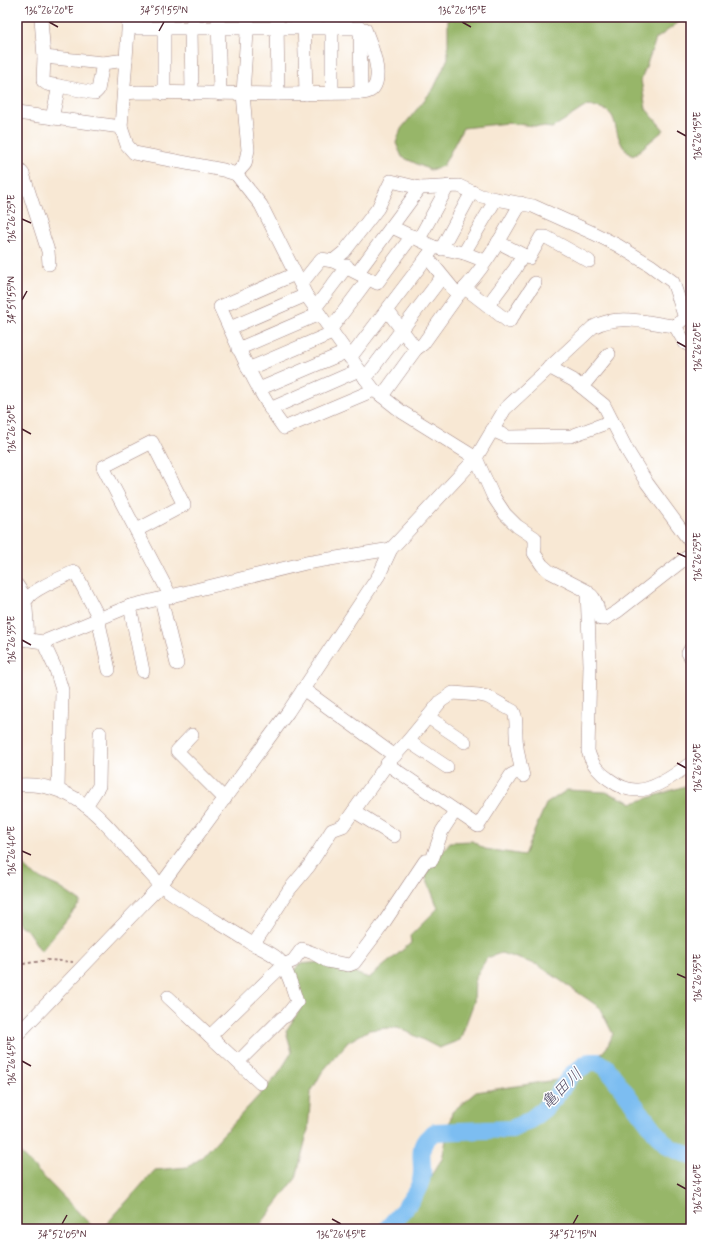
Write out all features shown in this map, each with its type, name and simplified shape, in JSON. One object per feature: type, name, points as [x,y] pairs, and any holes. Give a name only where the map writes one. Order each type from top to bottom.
[{"type":"street","points":[[41,19],[44,57],[43,81],[47,84],[95,93],[98,90],[103,63]]},
{"type":"street","points":[[277,22],[278,94]]},
{"type":"street","points":[[124,93],[366,93],[373,90],[376,84],[377,70],[375,57],[362,25],[277,22],[129,23],[121,127],[127,144],[134,153],[223,170],[236,174],[261,205],[301,285],[317,311],[362,374],[378,393],[402,412],[476,458],[493,496],[505,514],[517,526],[535,538],[534,553],[542,565],[550,572],[587,591],[596,599],[602,619],[605,619],[624,607],[691,554]]},
{"type":"street","points":[[164,94],[165,23]]},
{"type":"street","points":[[192,93],[193,23]]},
{"type":"street","points":[[218,23],[220,94]]},
{"type":"street","points":[[236,174],[245,164],[248,150],[243,94],[248,23]]},
{"type":"street","points":[[304,23],[306,94]]},
{"type":"street","points":[[332,23],[332,93]]},
{"type":"street","points":[[44,57],[103,63],[126,60]]},
{"type":"street","points":[[52,118],[59,86]]},
{"type":"street","points":[[17,113],[121,127]]},
{"type":"street","points":[[17,167],[23,174],[48,252],[49,264]]},
{"type":"street","points":[[17,1035],[161,885],[225,799],[303,689],[379,575],[391,550],[476,458],[505,409],[593,327],[603,322],[627,319],[675,326],[688,315],[673,282],[650,265],[617,245],[533,206],[496,200],[459,186],[420,188],[390,182],[378,208],[344,252],[333,261]]},
{"type":"street","points":[[230,328],[301,285],[321,259],[333,261],[377,283],[416,238],[448,186]]},
{"type":"street","points":[[238,349],[317,311],[357,273],[420,188]]},
{"type":"street","points":[[259,389],[348,355],[387,310],[434,251],[472,192]]},
{"type":"street","points":[[464,253],[496,200]]},
{"type":"street","points":[[301,285],[220,306],[248,369],[270,409],[284,428],[378,393],[416,349],[423,344],[485,261],[521,203]]},
{"type":"street","points":[[392,227],[416,238],[434,251],[464,253],[485,261]]},
{"type":"street","points":[[498,242],[529,258],[541,237],[546,237],[589,261]]},
{"type":"street","points":[[434,251],[442,277],[462,291],[488,305],[509,322],[536,283]]},
{"type":"street","points":[[488,305],[515,269],[523,255]]},
{"type":"street","points":[[248,369],[331,331],[357,273]]},
{"type":"street","points":[[270,409],[362,374],[402,329],[442,277]]},
{"type":"street","points":[[387,310],[416,349]]},
{"type":"street","points":[[675,326],[685,343],[691,346]]},
{"type":"street","points":[[582,387],[609,354]]},
{"type":"street","points":[[549,367],[582,387],[604,405],[628,452],[647,483],[691,543]]},
{"type":"street","points":[[492,430],[508,436],[571,436],[612,421]]},
{"type":"street","points":[[136,530],[184,505],[152,442],[103,467],[136,530],[166,598],[177,664]]},
{"type":"street","points":[[109,670],[99,618],[75,572],[36,591],[28,598],[25,603],[28,631],[22,639],[43,642],[85,626],[99,618],[130,606],[306,563],[391,550]]},
{"type":"street","points":[[17,585],[25,597],[28,598]]},
{"type":"street","points":[[587,591],[590,649],[588,751],[592,762],[599,772],[612,782],[622,787],[637,790],[655,785],[678,773],[691,762]]},
{"type":"street","points":[[130,606],[143,672]]},
{"type":"street","points":[[43,642],[56,670],[62,690],[58,790]]},
{"type":"street","points":[[691,648],[688,653],[691,658]]},
{"type":"street","points":[[254,944],[288,890],[309,866],[332,830],[343,826],[391,760],[441,701],[453,693],[488,697],[509,708],[515,713],[515,741],[522,773],[511,775],[478,826],[455,811],[391,760],[303,689]]},
{"type":"street","points":[[428,717],[465,742]]},
{"type":"street","points":[[86,806],[99,786],[100,733]]},
{"type":"street","points":[[192,735],[177,751],[225,799]]},
{"type":"street","points":[[408,741],[447,767]]},
{"type":"street","points":[[17,785],[37,784],[58,790],[78,799],[99,817],[161,885],[277,958],[283,965],[297,1002],[286,1016],[282,1018],[238,1062]]},
{"type":"street","points":[[354,811],[394,836]]},
{"type":"street","points":[[210,1036],[283,965],[293,961],[302,948],[327,961],[349,965],[354,964],[381,927],[425,861],[432,860],[442,831],[455,811]]},
{"type":"street","points":[[168,997],[260,1083]]},
{"type":"path","points":[[17,965],[48,960],[70,961],[83,966]]},
{"type":"green space","points":[[448,17],[686,17],[656,39],[641,80],[646,109],[664,130],[633,156],[622,145],[611,114],[599,107],[588,105],[552,128],[507,123],[463,128],[443,166],[430,170],[402,157],[396,143],[401,129],[434,88],[448,58]]},
{"type":"green space","points":[[685,786],[691,789],[691,1229],[395,1229],[442,1159],[452,1112],[476,1092],[583,1076],[607,1047],[613,1034],[599,1007],[538,965],[501,953],[487,958],[475,978],[474,1002],[460,1040],[439,1048],[398,1027],[369,1030],[348,1042],[322,1072],[311,1092],[308,1130],[296,1178],[257,1229],[102,1229],[155,1170],[188,1167],[201,1158],[277,1076],[292,1052],[286,1031],[301,1008],[294,971],[299,964],[322,962],[369,978],[411,943],[410,936],[438,908],[425,875],[450,842],[472,841],[485,849],[524,855],[546,804],[567,790],[606,792],[633,803]]},
{"type":"green space","points":[[17,848],[22,862],[31,874],[59,887],[81,902],[41,951],[27,930],[17,923]]},
{"type":"green space","points":[[17,1150],[95,1229],[17,1229]]},
{"type":"waterway","name":"亀田川","points":[[387,1229],[409,1203],[419,1186],[422,1178],[421,1157],[423,1144],[435,1132],[512,1129],[530,1120],[544,1109],[572,1074],[590,1062],[598,1062],[606,1067],[666,1144],[671,1148],[691,1156]]}]
